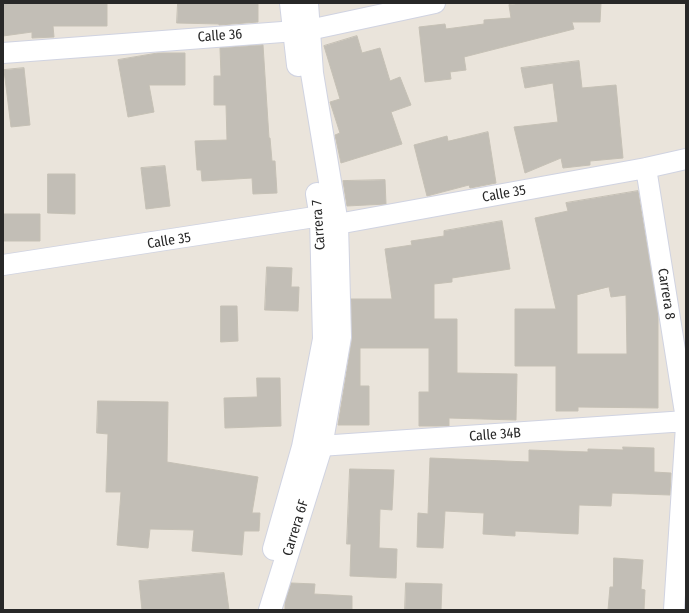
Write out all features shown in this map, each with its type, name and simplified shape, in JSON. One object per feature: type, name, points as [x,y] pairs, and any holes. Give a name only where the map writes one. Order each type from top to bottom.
[{"type":"street","name":"Carrera 7","points":[[291,3],[301,30],[312,73],[328,221],[324,339],[312,447]]},
{"type":"street","name":"Carrera 7","points":[[301,30],[307,3]]},
{"type":"street","name":"Calle 36","points":[[3,53],[301,30],[435,3]]},
{"type":"street","name":"Calle 35","points":[[3,265],[328,221],[646,168],[686,159]]},
{"type":"street","name":"Carrera 8","points":[[646,168],[686,420]]},
{"type":"street","name":"Calle 34B","points":[[312,447],[686,420]]},
{"type":"street","points":[[674,610],[686,426]]},
{"type":"street","points":[[256,610],[312,447]]},
{"type":"street","name":"Carrera 6F","points":[[270,610],[312,447]]},
{"type":"building","points":[[3,3],[107,3],[107,26],[53,26],[54,37],[32,38],[32,32],[3,36]]},
{"type":"building","points":[[178,3],[258,3],[258,22],[219,25],[177,23]]},
{"type":"building","points":[[522,3],[601,3],[600,22],[572,22],[574,29],[464,57],[466,70],[450,72],[451,79],[425,82],[419,27],[445,24],[446,29],[484,24],[484,20],[511,18],[509,5]]},
{"type":"building","points":[[357,36],[362,53],[380,48],[390,81],[400,77],[411,105],[391,112],[402,144],[341,163],[335,135],[340,133],[330,102],[340,99],[324,46]]},
{"type":"building","points":[[263,45],[269,138],[272,161],[275,161],[277,193],[253,194],[252,178],[202,181],[201,170],[197,170],[195,141],[227,140],[226,105],[214,105],[214,76],[221,76],[220,48]]},
{"type":"building","points":[[158,53],[185,53],[185,85],[149,85],[154,112],[128,117],[118,60]]},
{"type":"building","points":[[579,61],[582,88],[616,85],[623,158],[590,161],[590,165],[563,168],[561,158],[525,173],[514,127],[558,122],[553,83],[525,88],[521,68]]},
{"type":"building","points":[[24,68],[30,125],[11,127],[4,70]]},
{"type":"building","points":[[488,132],[496,183],[470,188],[469,185],[427,196],[414,145],[447,136],[448,141]]},
{"type":"building","points":[[165,166],[170,206],[146,209],[141,168]]},
{"type":"building","points":[[48,174],[75,174],[75,214],[48,213]]},
{"type":"building","points":[[385,180],[386,204],[347,206],[343,181]]},
{"type":"building","points":[[638,191],[658,313],[658,408],[578,407],[578,411],[556,411],[556,366],[515,366],[515,309],[556,309],[535,218],[568,211],[566,203]],"holes":[[[609,287],[611,297],[626,295],[627,354],[577,354],[577,295]]]},
{"type":"building","points":[[3,214],[40,214],[40,241],[3,241]]},
{"type":"building","points":[[502,221],[510,269],[452,278],[452,282],[434,284],[434,319],[457,319],[457,373],[517,374],[516,420],[449,418],[449,426],[419,426],[419,392],[429,392],[429,348],[360,348],[360,386],[369,386],[369,425],[338,425],[352,339],[351,299],[392,299],[385,249],[412,245],[411,241],[444,236],[444,231]]},
{"type":"building","points":[[267,267],[292,268],[291,287],[299,287],[298,311],[265,310]]},
{"type":"building","points":[[221,306],[237,306],[238,341],[221,342]]},
{"type":"building","points":[[257,378],[280,378],[281,426],[225,428],[224,398],[257,397]]},
{"type":"building","points":[[98,401],[168,402],[167,462],[258,477],[252,513],[260,513],[259,531],[244,531],[242,555],[192,551],[194,530],[150,529],[148,548],[117,545],[121,492],[106,492],[108,434],[97,433]]},
{"type":"building","points":[[623,447],[654,448],[654,472],[671,473],[670,495],[612,493],[611,506],[579,505],[578,534],[515,531],[515,536],[483,534],[484,513],[445,511],[443,548],[417,547],[418,513],[428,514],[430,458],[529,462],[529,450],[588,452],[588,449],[623,450]]},
{"type":"building","points":[[350,469],[394,470],[392,510],[380,509],[379,548],[397,549],[396,578],[350,576],[351,544],[347,544]]},
{"type":"building","points":[[614,558],[643,560],[641,589],[645,590],[644,610],[608,610],[610,587],[613,587]]},
{"type":"building","points":[[224,573],[229,610],[142,610],[139,581]]},
{"type":"building","points":[[291,583],[315,584],[314,594],[352,596],[352,610],[285,610],[285,602]]},
{"type":"building","points":[[406,583],[442,584],[441,610],[405,610]]}]
